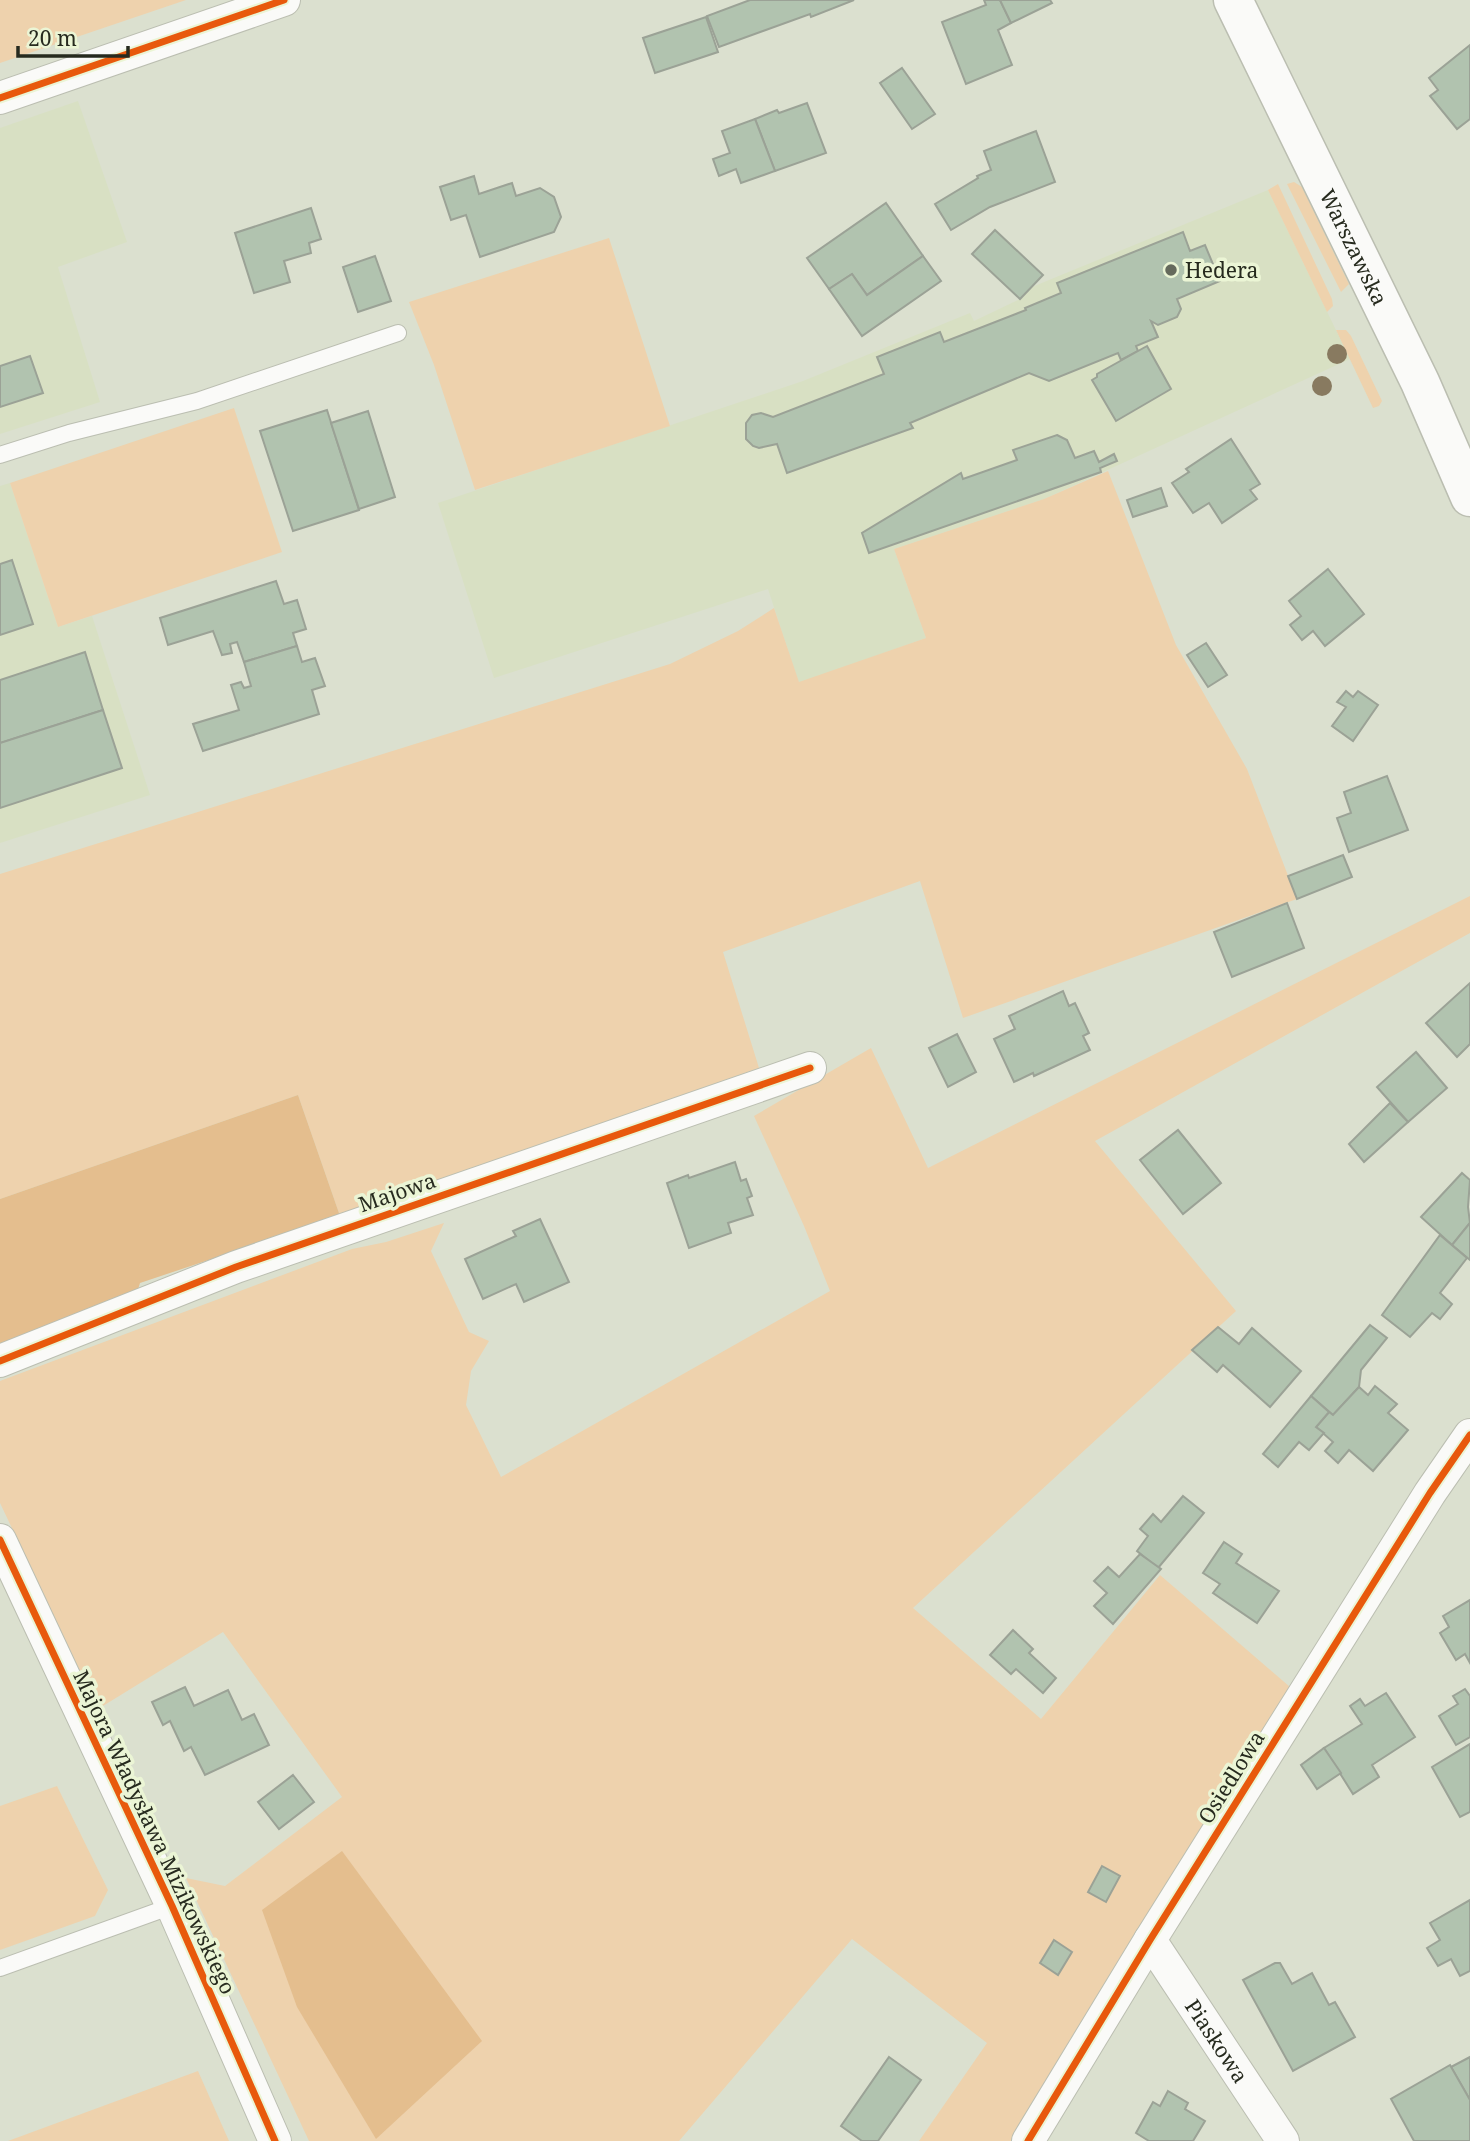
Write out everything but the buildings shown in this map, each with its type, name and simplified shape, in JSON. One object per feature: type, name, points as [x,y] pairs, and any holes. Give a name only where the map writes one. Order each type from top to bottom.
[{"type":"main road","name":"Warszawska","points":[[1233,0],[1420,382],[1470,497]]},
{"type":"street","points":[[0,98],[284,0]]},
{"type":"street","name":"Majowa","points":[[0,1361],[236,1267],[810,1068]]},
{"type":"street","name":"Osiedlowa","points":[[1028,2141],[1150,1940],[1430,1493],[1470,1435]]},
{"type":"street","name":"Majora Władysława Mizikowskiego","points":[[4,1556],[172,1906],[275,2141]]},
{"type":"street","name":"Piaskowa","points":[[1150,1940],[1283,2141]]},
{"type":"lane","points":[[0,455],[69,433],[197,401],[398,333]]},
{"type":"lane","points":[[0,1968],[172,1906]]},
{"type":"shaded area","points":[[0,0],[186,0],[0,63]]},
{"type":"shaded area","points":[[78,101],[127,242],[58,267],[100,402],[0,434],[0,128]]},
{"type":"shaded area","points":[[1294,182],[1302,187],[1349,284],[1341,292],[1287,184]]},
{"type":"shaded area","points":[[1278,184],[1332,299],[1333,306],[1327,312],[1268,190]]},
{"type":"shaded area","points":[[1268,190],[1350,359],[1044,499],[894,549],[926,638],[799,683],[768,589],[494,678],[438,503],[803,381],[970,313],[974,321],[1020,299],[1032,287]]},
{"type":"shaded area","points":[[609,238],[670,426],[475,490],[434,365],[409,302]]},
{"type":"shaded area","points":[[1336,330],[1346,330],[1351,336],[1382,401],[1379,406],[1373,408]]},
{"type":"shaded area","points":[[234,408],[282,552],[58,627],[10,483]]},
{"type":"shaded area","points":[[1108,471],[1176,645],[1247,769],[1297,899],[963,1018],[920,881],[723,952],[759,1068],[340,1216],[298,1095],[0,1199],[0,874],[670,664],[738,631],[774,608],[799,682],[926,638],[894,549],[1044,499]]},
{"type":"shaded area","points":[[10,483],[58,627],[92,616],[150,795],[0,843],[0,486]]},
{"type":"shaded area","points":[[1470,896],[1470,933],[1095,1141],[1236,1311],[913,1608],[1041,1719],[1160,1575],[1290,1687],[1012,2141],[919,2141],[987,2043],[852,1939],[679,2141],[309,2141],[186,1878],[225,1886],[342,1797],[223,1632],[98,1709],[0,1503],[0,1381],[352,1249],[386,1242],[444,1223],[431,1251],[469,1332],[489,1341],[471,1371],[466,1405],[501,1477],[830,1291],[754,1116],[871,1048],[928,1168]]},
{"type":"shaded area","points":[[298,1095],[340,1216],[140,1283],[136,1296],[0,1352],[0,1199]]},
{"type":"shaded area","points":[[57,1786],[108,1890],[95,1916],[0,1950],[0,1806]]},
{"type":"shaded area","points":[[342,1851],[482,2041],[376,2139],[297,2007],[262,1910]]},
{"type":"shaded area","points":[[198,2071],[229,2141],[8,2141]]},
{"type":"cycle path","points":[[0,98],[284,0]]},
{"type":"cycle path","points":[[0,1361],[236,1267],[810,1068]]},
{"type":"cycle path","points":[[1028,2141],[1150,1940],[1430,1493],[1470,1435]]},
{"type":"cycle path","points":[[0,1540],[172,1906],[275,2141]]},
{"type":"place","name":"Hedera","points":[[1171,270]]}]
